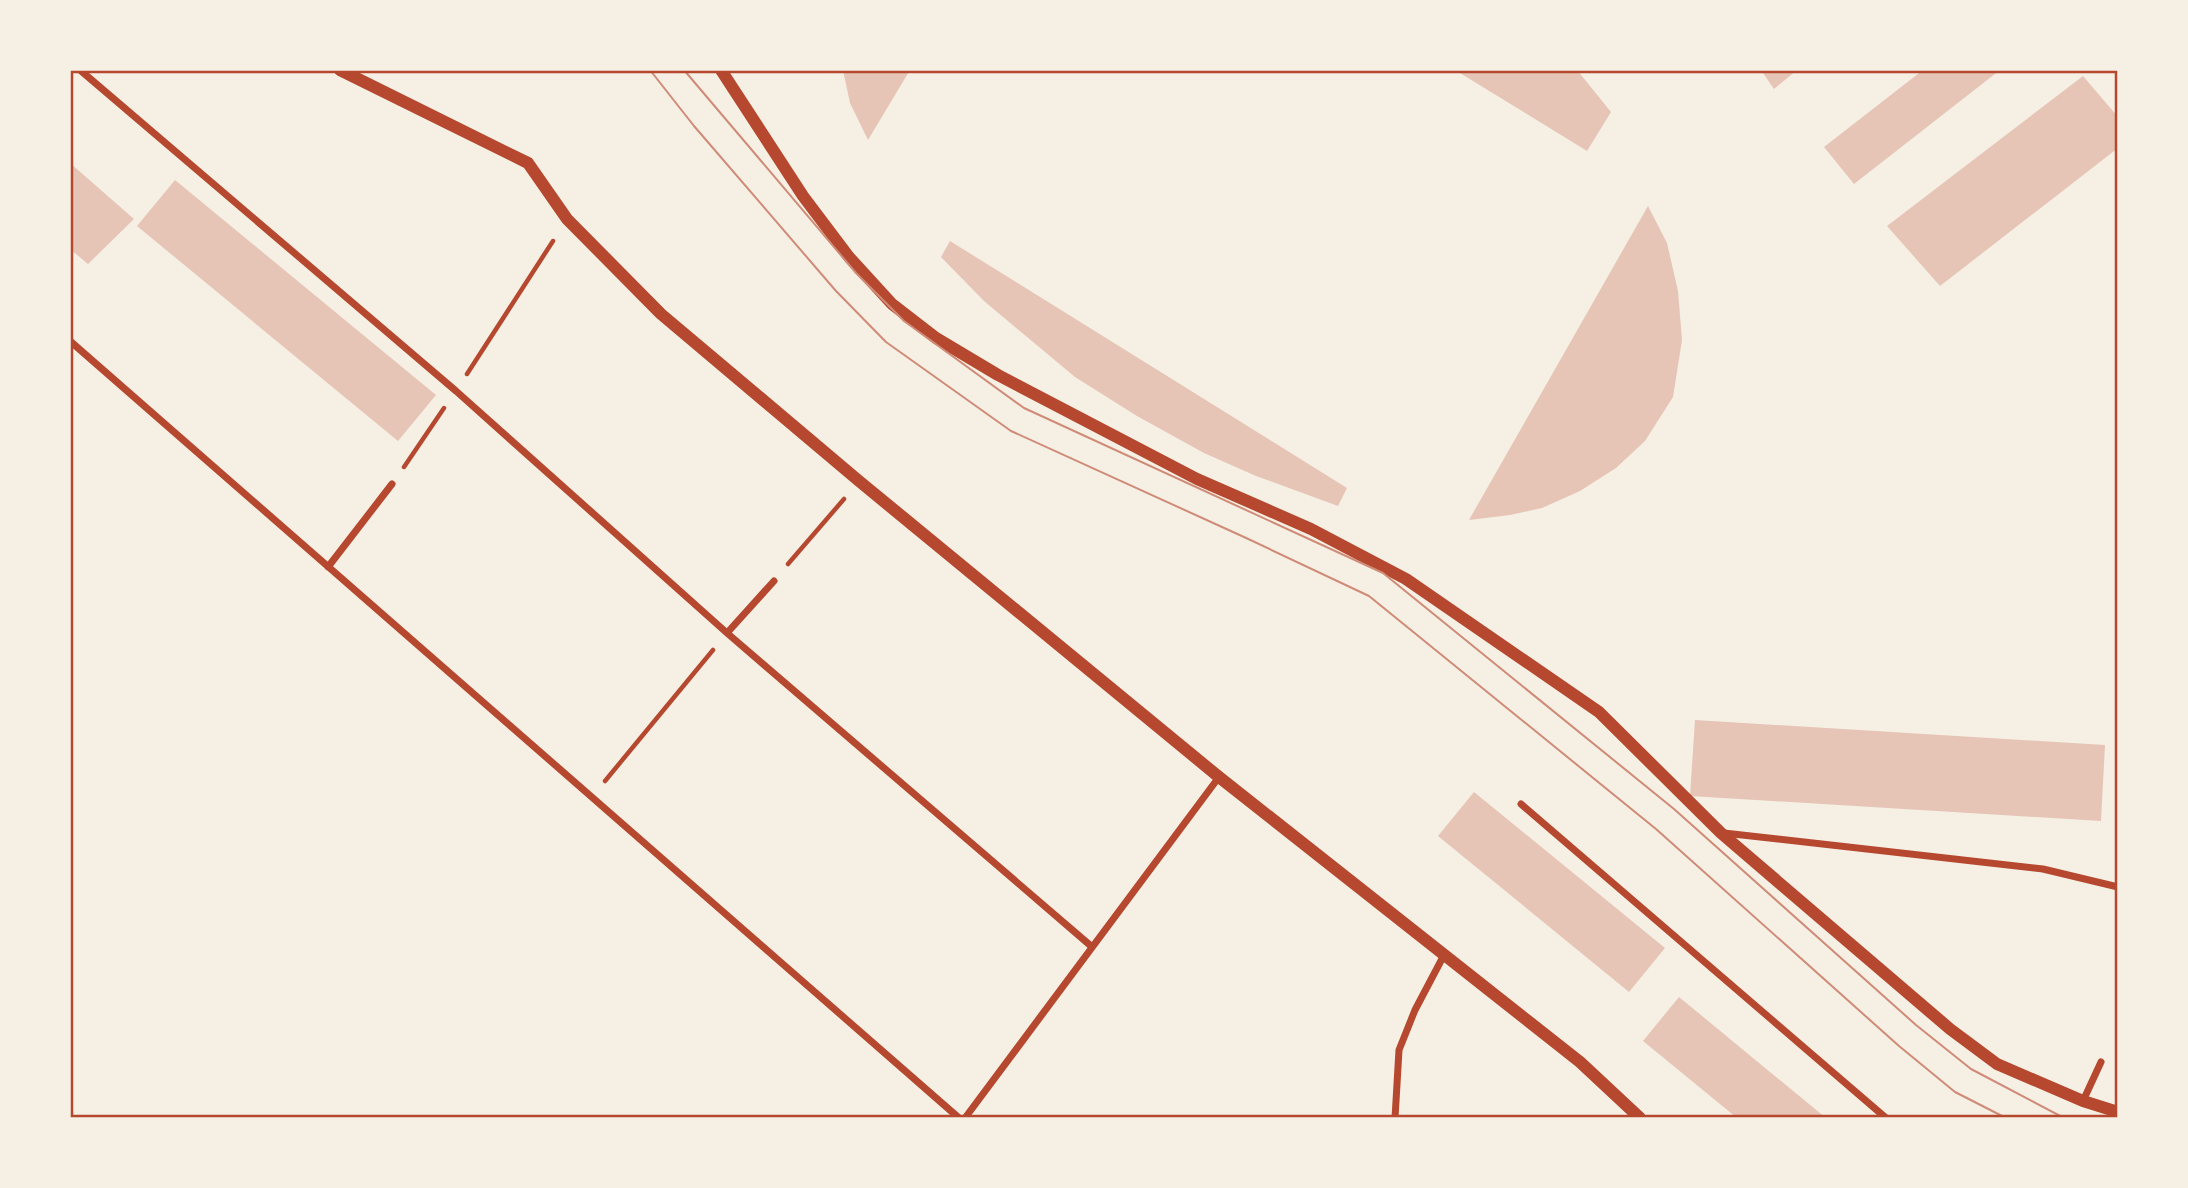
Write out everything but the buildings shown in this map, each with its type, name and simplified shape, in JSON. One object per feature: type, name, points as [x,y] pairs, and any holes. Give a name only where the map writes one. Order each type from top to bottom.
[{"type":"street","points":[[80,70],[456,391],[727,633],[1091,946]]},
{"type":"street","points":[[340,70],[528,163],[567,219],[661,314],[1219,777],[1580,1062],[1640,1118]]},
{"type":"street","points":[[721,70],[803,196],[849,257],[892,304],[936,338],[998,375],[1197,479],[1311,529],[1406,579],[1599,712],[1721,832],[1950,1029],[1997,1064],[2083,1101],[2118,1112]]},
{"type":"street","points":[[70,341],[959,1118]]},
{"type":"street","points":[[328,567],[392,484]]},
{"type":"street","points":[[727,633],[774,581]]},
{"type":"street","points":[[965,1118],[1219,777]]},
{"type":"street","points":[[1521,804],[1886,1118]]},
{"type":"street","points":[[1721,832],[2043,869],[2118,887]]},
{"type":"street","points":[[1395,1118],[1399,1050],[1444,955]]},
{"type":"street","points":[[2083,1101],[2101,1062]]},
{"type":"path","points":[[392,484],[456,391],[567,219]]},
{"type":"path","points":[[774,581],[859,481]]},
{"type":"path","points":[[592,797],[727,633]]},
{"type":"tram line","points":[[650,70],[694,126],[836,291],[886,342],[1011,431],[1369,596],[1656,829],[1899,1046],[1955,1092],[2006,1118]]},
{"type":"tram line","points":[[684,70],[856,273],[904,321],[1024,408],[1383,573],[1674,809],[1916,1025],[1971,1069],[2064,1118]]}]
